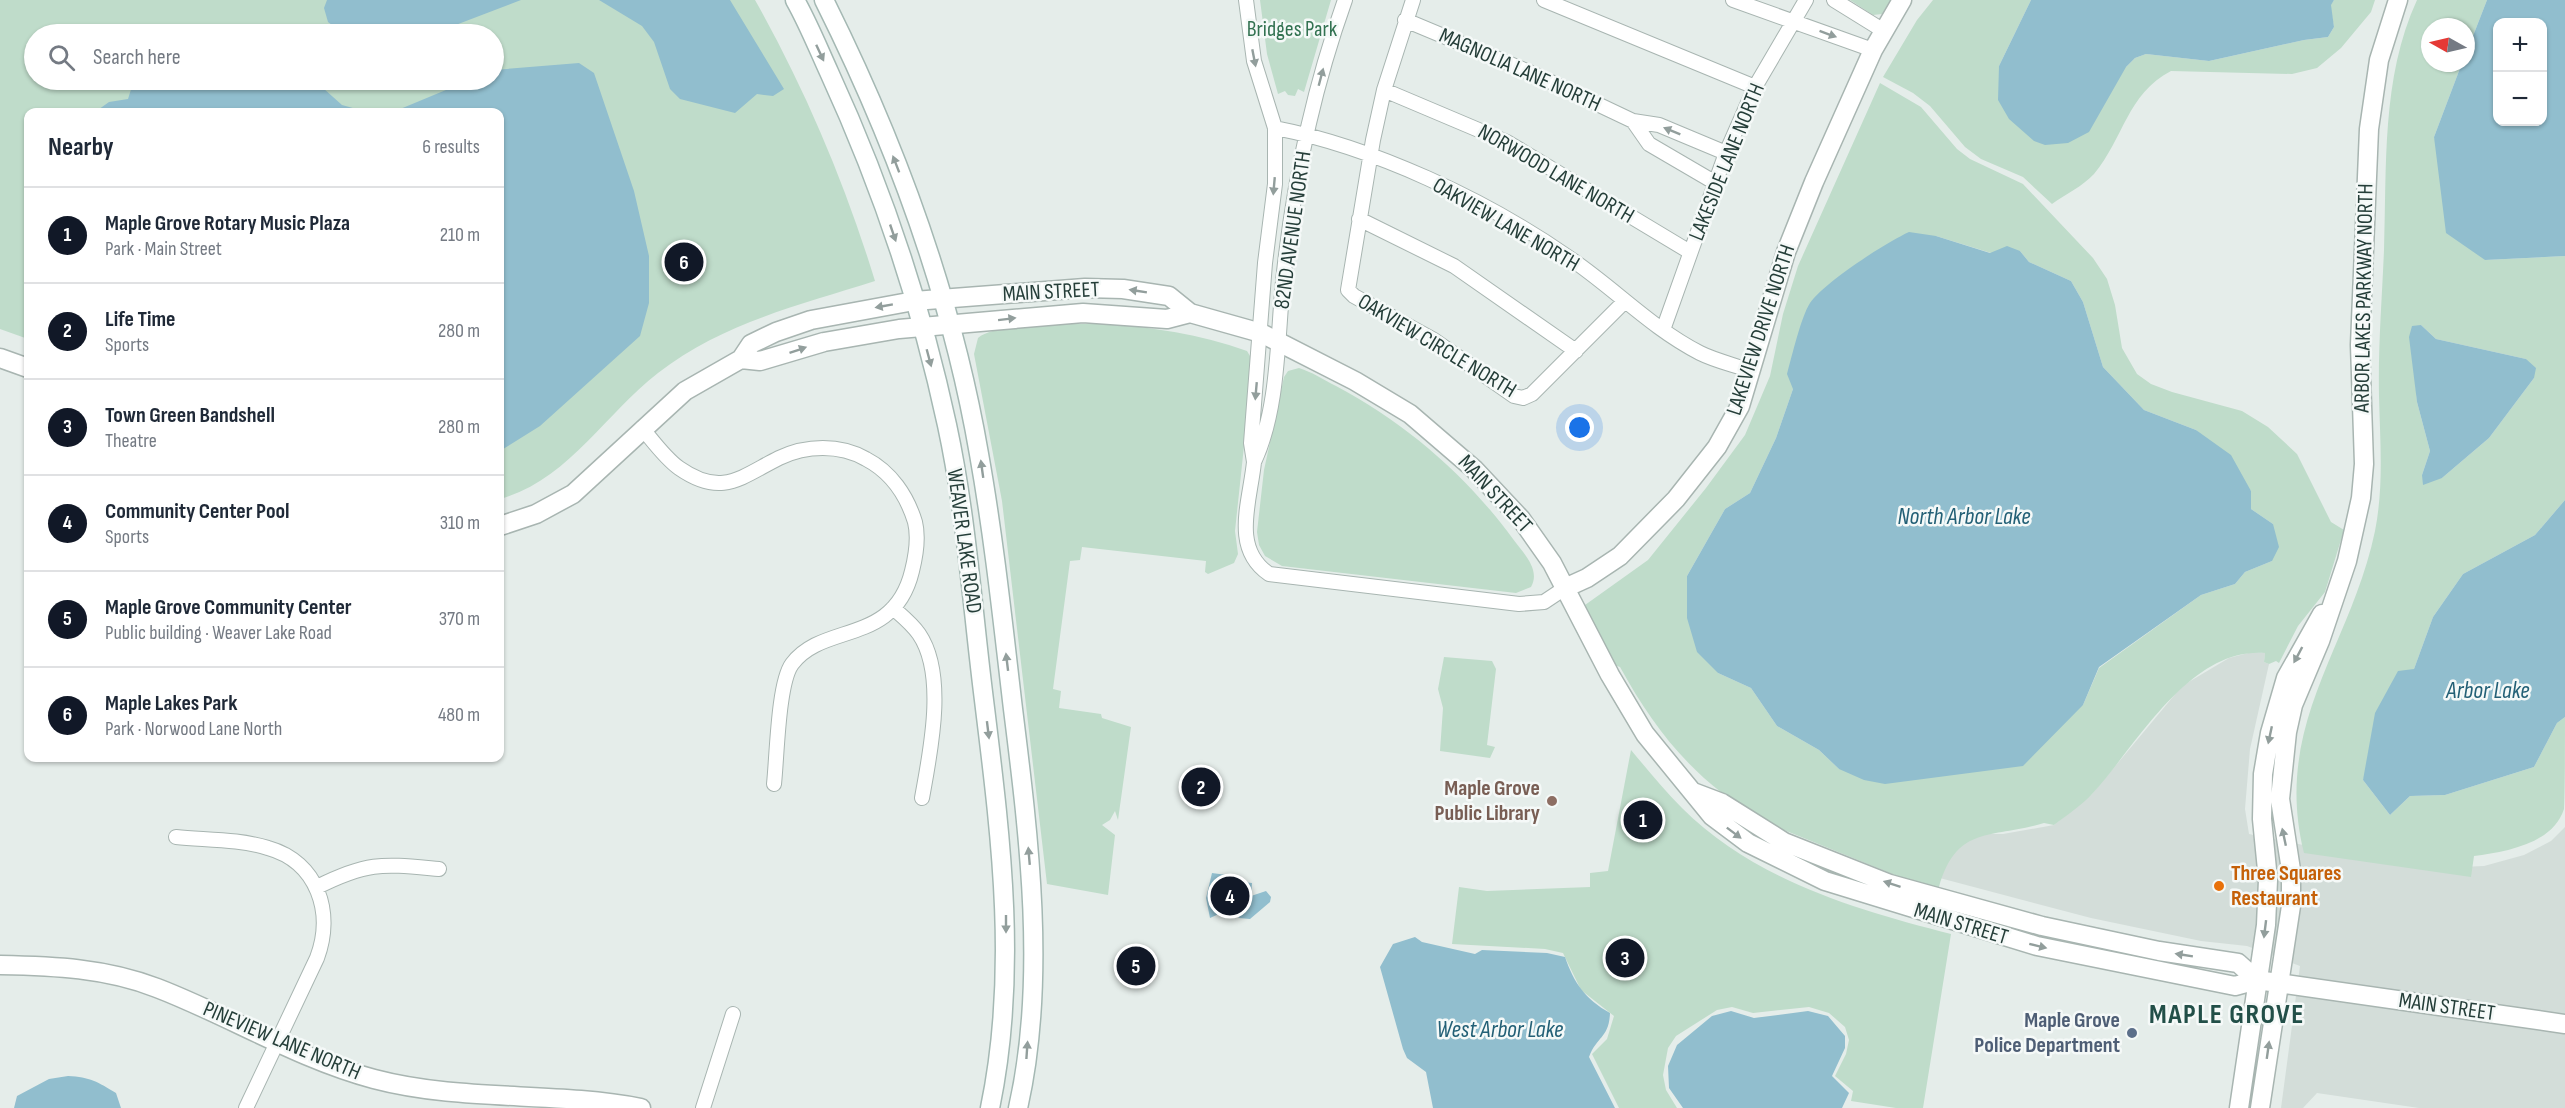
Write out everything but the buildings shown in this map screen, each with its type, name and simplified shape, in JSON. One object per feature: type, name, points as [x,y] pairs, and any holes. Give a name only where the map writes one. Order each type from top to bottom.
[{"type":"street","name":"WEAVER LAKE ROAD","points":[[795,0],[845,104],[874,177],[914,301],[947,425],[961,505],[1002,845],[1006,922],[1004,1004],[998,1070],[990,1108]]},
{"type":"street","name":"WEAVER LAKE ROAD","points":[[824,0],[854,58],[919,223],[949,325],[980,454],[1025,816],[1034,915],[1025,1078],[1018,1108]]},
{"type":"street","name":"82ND AVENUE NORTH","points":[[1246,0],[1254,61],[1275,128],[1275,184],[1264,263],[1261,333],[1251,443],[1254,462],[1245,540],[1252,560],[1260,567]]},
{"type":"street","name":"82ND AVENUE NORTH","points":[[1254,462],[1263,444],[1276,370],[1289,232],[1307,134],[1344,0]]},
{"type":"street","name":"OAKVIEW CIRCLE NORTH","points":[[1413,0],[1384,90],[1370,154],[1348,290],[1354,296],[1434,340],[1514,396],[1522,398],[1533,394],[1625,301]]},
{"type":"street","points":[[1544,0],[1755,87]]},
{"type":"street","points":[[1733,0],[1874,50]]},
{"type":"street","name":"LAKESIDE LANE NORTH","points":[[1663,330],[1726,153],[1755,87],[1791,21],[1806,0]]},
{"type":"street","points":[[1834,0],[1884,31]]},
{"type":"street","name":"LAKEVIEW DRIVE NORTH","points":[[1260,567],[1269,574],[1519,604],[1544,602],[1620,556],[1676,499],[1717,447],[1740,406],[1786,252],[1874,50],[1902,0]]},
{"type":"street","name":"ARBOR LAKES PARKWAY NORTH","points":[[2260,1108],[2277,984],[2287,945],[2290,906],[2290,870],[2280,799],[2287,732],[2293,705],[2320,641],[2350,550],[2361,498],[2364,464],[2360,345],[2369,129],[2379,60],[2398,0]]},
{"type":"street","name":"MAGNOLIA LANE NORTH","points":[[1405,20],[1534,74],[1633,121],[1659,125],[1726,153]]},
{"type":"street","name":"NORWOOD LANE NORTH","points":[[1384,90],[1507,142],[1690,252]]},
{"type":"street","name":"MAGNOLIA LANE NORTH","points":[[1633,121],[1649,144],[1714,182]]},
{"type":"street","name":"OAKVIEW LANE NORTH","points":[[1275,128],[1307,134],[1370,154],[1461,194],[1568,256],[1663,330],[1701,354],[1751,371]]},
{"type":"street","points":[[1359,219],[1454,266],[1576,351]]},
{"type":"street","name":"MAIN STREET","points":[[942,299],[1084,288],[1123,289],[1169,296],[1190,313],[1261,333],[1383,397],[1449,446],[1490,483],[1521,519],[1552,563],[1629,710],[1693,792],[1722,803],[1784,842],[1890,884],[2042,926],[2159,951],[2238,963],[2257,980],[2565,1024]]},
{"type":"street","points":[[504,525],[536,514],[573,494],[642,428],[686,391],[741,359],[751,344],[784,329],[833,315],[914,301],[942,299]]},
{"type":"street","name":"MAIN STREET","points":[[949,325],[1083,313],[1167,320],[1190,313]]},
{"type":"street","points":[[741,359],[760,361],[824,342],[862,334],[949,325]]},
{"type":"street","points":[[0,358],[24,367]]},
{"type":"street","points":[[642,428],[677,467],[698,479],[721,483],[744,479],[778,458],[800,450],[819,448],[840,450],[866,458],[883,470],[901,489],[917,529],[916,555],[910,581],[893,608],[869,626],[802,652],[791,664],[784,677],[774,784]]},
{"type":"street","name":"ARBOR LAKES PARKWAY NORTH","points":[[2239,1108],[2266,925],[2268,880],[2262,819],[2263,774],[2270,733],[2286,678],[2334,596]]},
{"type":"street","points":[[893,608],[919,634],[927,648],[931,668],[935,713],[922,798]]},
{"type":"street","points":[[176,837],[270,848],[303,867],[317,887],[325,920],[324,939],[246,1108]]},
{"type":"street","points":[[317,887],[344,874],[377,864],[440,869]]},
{"type":"street","name":"PINEVIEW LANE NORTH","points":[[0,965],[77,968],[155,987],[333,1066],[385,1081],[428,1089],[550,1103],[640,1108]]},
{"type":"street","points":[[704,1108],[733,1014]]},
{"type":"shaded area","points":[[2252,652],[2265,653],[2264,662],[2269,664],[2250,749],[2245,809],[2249,834],[2392,863],[2439,868],[2484,866],[2524,855],[2551,841],[2565,827],[2565,1108],[2419,1108],[2317,1093],[2303,1108],[2281,1108],[2300,966],[2247,946],[2201,941],[2091,918],[1936,877],[1879,834],[2003,834],[2054,825],[2092,794],[2182,686],[2229,658]]},
{"type":"green space","points":[[0,0],[755,0],[791,68],[837,172],[875,281],[762,317],[708,341],[658,373],[638,390],[566,462],[524,490],[504,498],[504,108],[24,108],[24,338],[0,329]]},
{"type":"green space","name":"Bridges Park","points":[[1260,0],[1331,0],[1304,92],[1298,89],[1295,96],[1288,95],[1285,91],[1278,94],[1267,54]]},
{"type":"green space","points":[[1850,0],[1892,0],[1882,14],[1873,15]]},
{"type":"green space","points":[[1933,0],[2031,0],[1999,66],[2126,67],[2135,58],[2146,54],[2209,61],[2304,40],[2328,37],[2334,27],[2330,5],[2334,0],[2375,0],[2371,12],[2341,48],[2317,68],[2292,74],[2171,71],[2156,81],[2135,104],[2094,174],[2052,204],[2023,177],[1981,159],[1965,147],[1930,106],[1913,93],[1883,77],[1917,20]]},
{"type":"green space","points":[[2417,0],[2487,0],[2475,31],[2475,18],[2421,18],[2421,72],[2459,72],[2434,137],[2485,260],[2565,256],[2565,500],[2535,535],[2463,574],[2433,617],[2414,669],[2363,780],[2390,815],[2410,796],[2445,795],[2534,767],[2557,723],[2565,717],[2564,809],[2558,821],[2550,831],[2526,844],[2500,852],[2474,856],[2471,877],[2304,853],[2297,807],[2298,765],[2306,725],[2318,687],[2364,573],[2378,514],[2381,464],[2379,359],[2386,155],[2397,60],[2405,30]],"holes":[[[2421,325],[2436,339],[2526,359],[2534,378],[2489,438],[2442,478],[2422,475],[2430,451],[2417,402],[2415,377]]]},
{"type":"green space","points":[[1880,83],[1921,107],[1957,149],[1970,159],[2023,184],[2093,258],[2107,279],[2115,305],[2122,348],[2137,374],[2151,384],[2172,392],[2242,411],[2268,427],[2297,454],[2331,522],[2344,530],[2325,592],[2298,626],[2279,663],[2264,662],[2265,653],[2238,655],[2212,666],[2189,682],[2167,703],[2093,793],[2079,806],[2054,825],[2044,823],[1979,837],[1966,843],[1947,867],[1939,887],[1927,888],[1784,830],[1776,830],[1722,793],[1677,751],[1652,719],[1620,667],[1612,664],[1585,605],[1648,560],[1745,435],[1770,376],[1783,314],[1798,266]],"holes":[[[1936,236],[1991,253],[2020,251],[2029,262],[2071,281],[2083,302],[2103,367],[2144,410],[2196,430],[2251,491],[2251,509],[2273,524],[2272,561],[2245,572],[2235,584],[2201,595],[2099,668],[2083,705],[1839,769],[1819,750],[1777,726],[1751,688],[1718,673],[1687,576],[1725,509],[1750,493],[1776,438],[1793,389]]]},
{"type":"green space","points":[[1057,324],[1103,324],[1158,329],[1211,340],[1247,351],[1253,361],[1235,531],[1238,554],[1234,563],[1208,574],[1205,572],[1206,561],[1082,547],[1080,560],[1070,561],[1053,689],[1061,691],[1059,708],[1101,714],[1102,718],[1131,727],[1118,820],[1115,811],[1110,820],[1102,825],[1115,835],[1108,895],[1047,884],[1002,501],[974,354],[978,338],[1001,329]]},
{"type":"green space","points":[[1299,368],[1362,401],[1411,434],[1434,453],[1476,494],[1526,556],[1534,574],[1531,587],[1516,593],[1282,566],[1265,556],[1259,545],[1257,532],[1264,470],[1284,377],[1288,371]]},
{"type":"green space","points":[[1444,657],[1492,661],[1496,669],[1487,745],[1495,747],[1490,758],[1440,751],[1443,708],[1438,689]]},
{"type":"green space","points":[[1631,750],[1682,808],[1710,833],[1741,855],[1808,889],[1843,903],[1951,934],[1923,1108],[1896,1108],[1851,1101],[1853,1091],[1835,1076],[1846,1054],[1849,1040],[1845,1027],[1829,1013],[1809,1007],[1753,1013],[1732,1007],[1717,1010],[1676,1036],[1668,1048],[1663,1075],[1666,1090],[1677,1108],[1619,1108],[1592,1054],[1607,1039],[1614,1016],[1581,990],[1563,953],[1545,949],[1452,944],[1459,887],[1487,891],[1590,887],[1590,873],[1608,871]]},
{"type":"water","points":[[327,0],[521,0],[458,24],[331,24],[324,8]]},
{"type":"water","points":[[599,0],[730,0],[784,89],[773,96],[757,94],[735,113],[680,99],[670,89],[654,42],[642,26]]},
{"type":"water","points":[[2031,0],[2334,0],[2331,5],[2334,27],[2328,37],[2304,40],[2209,61],[2146,54],[2135,58],[2126,67],[2089,132],[2068,143],[2045,145],[2034,141],[2009,119],[1998,100],[1999,66]]},
{"type":"water","points":[[2487,0],[2565,0],[2565,256],[2485,260],[2446,233],[2434,137],[2459,72],[2475,72],[2475,31]]},
{"type":"water","points":[[579,63],[594,73],[634,191],[649,256],[649,303],[640,336],[540,426],[504,448],[504,108],[403,108],[446,90],[504,90],[504,69]]},
{"type":"water","points":[[131,90],[325,90],[342,105],[353,108],[101,108],[109,102],[128,99]]},
{"type":"water","name":"North Arbor Lake","points":[[1909,232],[1936,236],[1990,253],[2007,246],[2020,251],[2029,262],[2071,281],[2083,302],[2103,367],[2144,410],[2196,430],[2231,455],[2251,491],[2251,509],[2273,524],[2279,547],[2272,561],[2245,572],[2235,584],[2201,595],[2099,667],[2083,705],[2023,766],[1885,784],[1864,780],[1839,769],[1819,750],[1777,726],[1751,688],[1718,673],[1697,652],[1687,618],[1687,576],[1725,509],[1750,493],[1776,438],[1793,389],[1787,374],[1800,327],[1810,303],[1828,285],[1856,264]]},
{"type":"water","points":[[2421,325],[2436,339],[2526,359],[2536,368],[2534,378],[2489,438],[2442,478],[2423,485],[2422,475],[2430,451],[2417,402],[2409,337],[2412,326]]},
{"type":"water","name":"Arbor Lake","points":[[2565,500],[2565,717],[2557,723],[2534,767],[2445,795],[2410,796],[2390,815],[2363,780],[2375,713],[2398,671],[2414,669],[2433,617],[2463,574],[2535,535]]},
{"type":"water","points":[[1212,873],[1241,877],[1241,882],[1252,883],[1251,896],[1266,891],[1271,897],[1270,902],[1250,919],[1239,918],[1232,908],[1210,918],[1206,898]]},
{"type":"water","name":"West Arbor Lake","points":[[1415,937],[1422,942],[1475,954],[1482,950],[1547,953],[1565,957],[1572,975],[1582,990],[1610,1013],[1605,1032],[1589,1057],[1615,1108],[1433,1108],[1426,1072],[1407,1058],[1403,1049],[1380,967],[1393,944]]},
{"type":"water","points":[[1731,1011],[1754,1018],[1808,1011],[1828,1016],[1845,1036],[1845,1048],[1832,1076],[1849,1093],[1842,1108],[1683,1108],[1669,1088],[1668,1066],[1677,1045],[1712,1016]]},
{"type":"water","points":[[68,1076],[88,1079],[110,1089],[116,1093],[121,1108],[14,1108],[17,1096],[49,1079]]},
{"type":"place","name":"Maple Lakes Park","points":[[684,262]]},
{"type":"place","name":"Life Time","points":[[1201,787]]},
{"type":"place","name":"Maple Grove Public Library","points":[[1552,801]]},
{"type":"place","name":"Maple Grove Rotary Music Plaza","points":[[1643,820]]},
{"type":"place","name":"Three Squares Restaurant","points":[[2219,886]]},
{"type":"place","name":"Community Center Pool","points":[[1230,896]]},
{"type":"place","name":"Town Green Bandshell","points":[[1625,958]]},
{"type":"place","name":"Maple Grove Community Center","points":[[1136,966]]},
{"type":"place","name":"Maple Grove Police Department","points":[[2132,1033]]},
{"type":"district","name":"MAPLE GROVE","points":[[2227,1014]]}]
